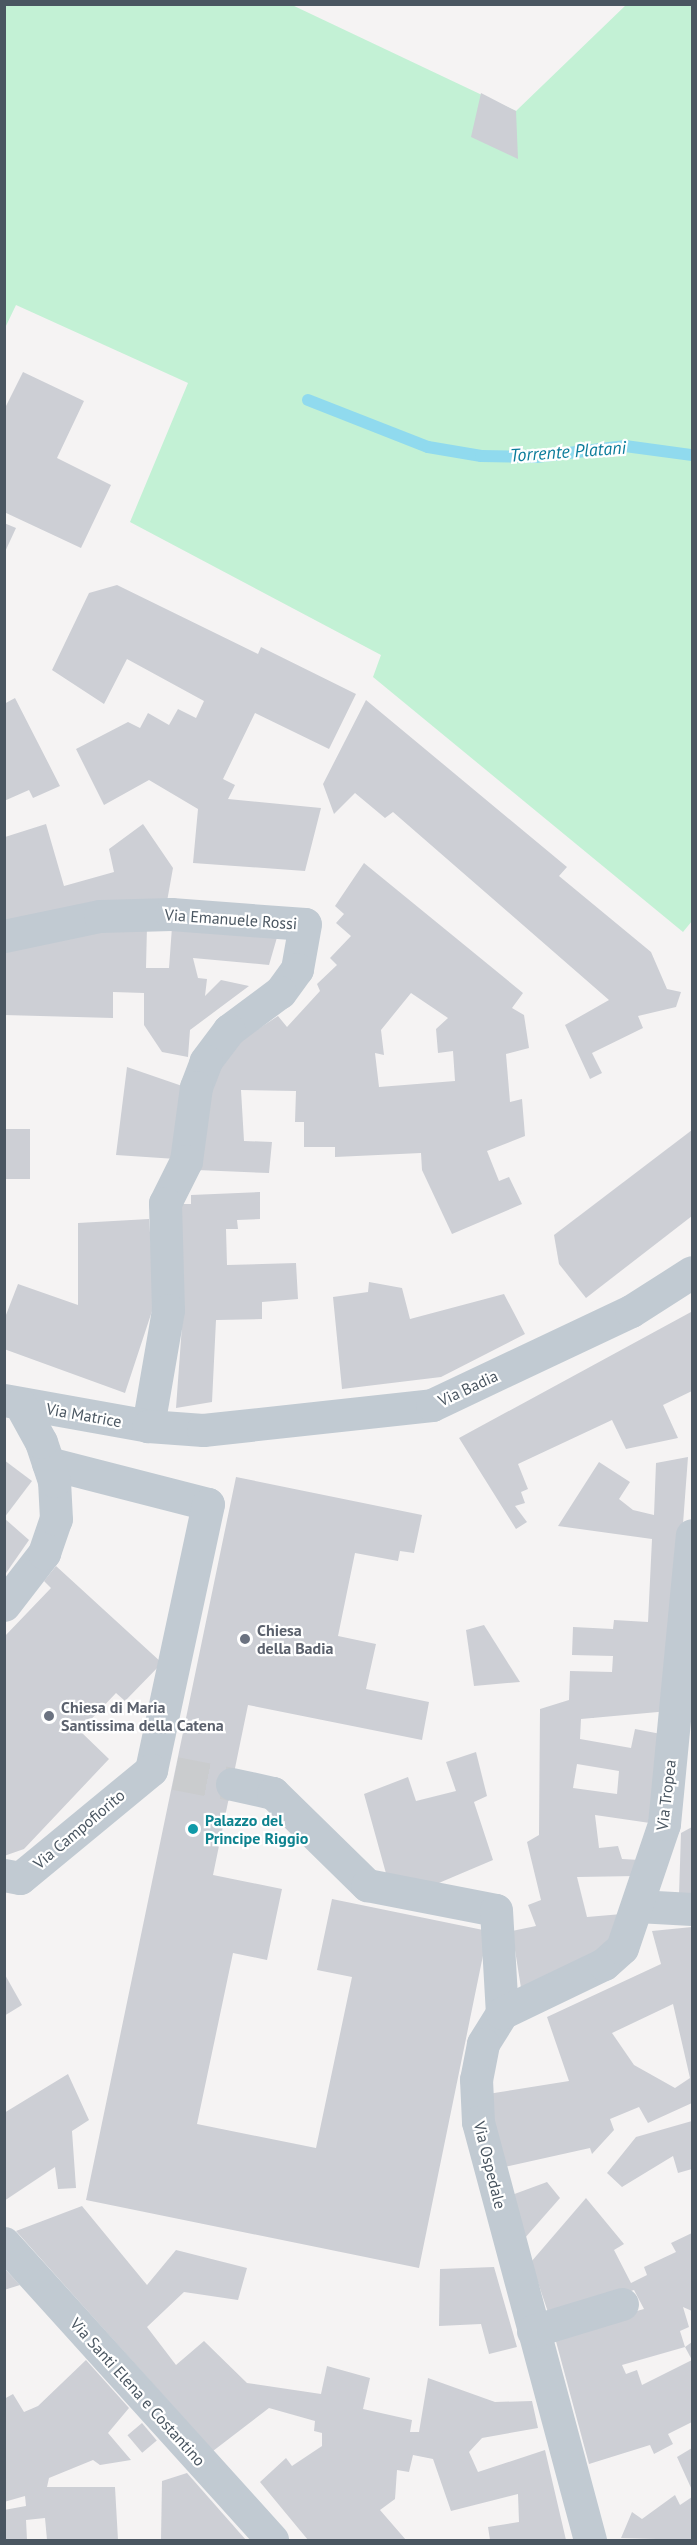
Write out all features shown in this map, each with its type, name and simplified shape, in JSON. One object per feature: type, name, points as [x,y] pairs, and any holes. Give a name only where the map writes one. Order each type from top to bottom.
[{"type":"street","name":"Via Emanuele Rossi","points":[[4,936],[100,916],[171,914],[305,924],[297,969],[280,992],[229,1030],[206,1061],[196,1087],[186,1161],[165,1203],[168,1310],[148,1426]]},
{"type":"street","name":"Via Badia","points":[[148,1426],[244,1427],[432,1405],[631,1311],[693,1272]]},
{"type":"street","name":"Via Matrice","points":[[12,1402],[148,1426]]},
{"type":"street","name":"Via Matrice","points":[[4,1605],[44,1553],[56,1519],[48,1463],[12,1402]]},
{"type":"street","name":"Via Campofiorito","points":[[4,1875],[20,1878],[163,1771],[207,1504],[48,1463]]},
{"type":"street","name":"Via Tropea","points":[[502,2013],[604,1964],[622,1948],[664,1824],[693,1535]]},
{"type":"street","points":[[232,1784],[273,1793],[367,1885],[496,1910],[502,2013]]},
{"type":"street","points":[[637,1906],[693,1909]]},
{"type":"street","name":"Via Ospedale","points":[[502,2013],[483,2044],[476,2079],[478,2122],[590,2541]]},
{"type":"street","name":"Via Santi Elena e Costantino","points":[[4,2242],[272,2541]]},
{"type":"street","points":[[533,2331],[622,2304]]},
{"type":"green space","points":[[5,5],[292,5],[516,111],[626,5],[692,5],[692,921],[683,932],[373,677],[381,655],[130,522],[188,383],[16,305],[5,328]]},
{"type":"building","points":[[481,93],[516,111],[518,159],[471,137]]},
{"type":"building","points":[[23,372],[84,401],[57,458],[111,485],[81,548],[4,512],[4,410]]},
{"type":"building","points":[[4,523],[16,528],[4,554]]},
{"type":"building","points":[[117,585],[258,654],[261,647],[356,694],[329,749],[255,713],[223,779],[235,785],[228,799],[321,808],[305,871],[193,863],[198,809],[149,780],[104,805],[76,749],[128,722],[140,728],[148,713],[169,725],[178,709],[196,718],[204,701],[127,659],[104,704],[52,670],[89,593]]},
{"type":"building","points":[[15,698],[60,786],[33,798],[29,790],[4,801],[4,704]]},
{"type":"building","points":[[366,700],[567,867],[559,876],[651,952],[667,989],[681,992],[676,1007],[638,1016],[643,1028],[592,1053],[602,1073],[590,1079],[565,1025],[609,1000],[393,812],[385,818],[355,793],[334,814],[323,784]]},
{"type":"building","points":[[46,824],[64,886],[114,872],[109,849],[143,824],[173,868],[166,907],[5,924],[5,837]]},
{"type":"building","points":[[364,863],[523,993],[512,1008],[524,1015],[529,1048],[506,1054],[510,1102],[522,1099],[525,1136],[487,1151],[499,1181],[509,1177],[522,1204],[452,1234],[422,1170],[421,1153],[335,1157],[335,1147],[304,1147],[304,1122],[295,1122],[296,1091],[241,1090],[244,1141],[272,1142],[269,1173],[197,1170],[206,1090],[235,1044],[278,1016],[287,1027],[320,991],[317,984],[337,965],[330,958],[351,936],[336,923],[344,914],[335,906]],"holes":[[[411,993],[448,1018],[436,1029],[438,1053],[453,1051],[455,1081],[379,1087],[375,1053],[384,1055],[381,1030]]]},
{"type":"building","points":[[99,925],[147,926],[146,968],[169,968],[172,927],[278,934],[269,965],[193,958],[198,978],[207,979],[205,996],[221,980],[249,986],[190,1030],[188,1057],[162,1052],[144,1025],[144,993],[113,992],[113,1018],[4,1015],[4,950]]},
{"type":"building","points":[[127,1067],[188,1088],[176,1159],[116,1155]]},
{"type":"building","points":[[4,1129],[30,1129],[30,1179],[4,1179]]},
{"type":"building","points":[[692,1130],[692,1216],[586,1298],[559,1264],[554,1235]]},
{"type":"building","points":[[260,1192],[260,1219],[237,1220],[238,1229],[226,1229],[227,1265],[296,1263],[298,1299],[262,1302],[262,1319],[216,1320],[212,1402],[176,1408],[184,1298],[181,1204],[191,1204],[191,1195]]},
{"type":"building","points":[[149,1219],[155,1302],[125,1393],[4,1349],[4,1320],[18,1284],[78,1305],[78,1223]]},
{"type":"building","points":[[369,1282],[402,1288],[410,1319],[504,1294],[525,1334],[441,1377],[342,1389],[333,1297],[368,1292]]},
{"type":"building","points":[[691,1312],[692,1391],[663,1405],[678,1438],[626,1449],[612,1420],[518,1464],[528,1489],[521,1492],[525,1503],[515,1506],[527,1522],[516,1529],[459,1438]]},
{"type":"building","points":[[688,1457],[669,1711],[581,1719],[580,1739],[631,1748],[635,1729],[666,1735],[650,1823],[595,1815],[599,1848],[618,1846],[622,1859],[640,1860],[636,1876],[577,1877],[587,1917],[622,1914],[610,1947],[521,1988],[512,1931],[536,1926],[528,1905],[541,1900],[527,1842],[539,1835],[540,1709],[569,1700],[570,1671],[612,1672],[613,1656],[572,1655],[573,1627],[613,1629],[614,1620],[648,1622],[652,1539],[558,1526],[599,1462],[630,1482],[619,1499],[633,1510],[654,1515],[656,1463]],"holes":[[[577,1764],[619,1771],[617,1794],[573,1788]]]},
{"type":"building","points":[[4,1460],[32,1481],[4,1518]]},
{"type":"building","name":"Palazzo del Principe Riggio","points":[[236,1477],[422,1515],[414,1553],[400,1551],[398,1561],[355,1553],[338,1636],[376,1644],[366,1689],[429,1702],[422,1740],[248,1705],[213,1875],[282,1889],[267,1960],[233,1953],[197,2124],[316,2148],[352,1977],[317,1970],[332,1899],[488,1931],[419,2268],[86,2200]]},
{"type":"building","points":[[4,1518],[29,1540],[4,1576]]},
{"type":"building","name":"Chiesa di Maria Santissima della Catena","points":[[56,1566],[162,1663],[125,1701],[116,1693],[80,1731],[109,1759],[24,1849],[4,1856],[4,1637],[51,1588],[44,1581]]},
{"type":"building","points":[[484,1625],[520,1682],[474,1686],[466,1630]]},
{"type":"building","points":[[476,1752],[487,1796],[474,1802],[493,1860],[427,1888],[387,1877],[364,1794],[408,1777],[416,1801],[456,1791],[446,1762]]},
{"type":"building","points":[[692,1827],[692,1895],[679,1895],[681,1833]]},
{"type":"building","points":[[692,1927],[692,2103],[648,2123],[639,2107],[610,2119],[614,2130],[592,2154],[590,2148],[500,2168],[488,2094],[569,2081],[547,2017],[661,1964],[652,1931]],"holes":[[[673,2004],[690,2078],[675,2088],[634,2065],[612,2033]]]},
{"type":"building","points":[[4,1973],[22,2005],[4,2016]]},
{"type":"building","points":[[68,2074],[89,2120],[72,2131],[76,2188],[58,2189],[55,2167],[4,2201],[4,2113]]},
{"type":"building","points":[[692,2121],[692,2169],[678,2173],[673,2156],[622,2187],[607,2173],[636,2137]]},
{"type":"building","points":[[547,2182],[560,2198],[524,2239],[509,2196]]},
{"type":"building","points":[[586,2198],[624,2244],[614,2250],[631,2283],[647,2275],[644,2267],[676,2252],[671,2243],[692,2233],[692,2311],[683,2307],[689,2327],[680,2331],[685,2347],[622,2365],[626,2374],[637,2370],[642,2385],[692,2360],[692,2422],[668,2434],[673,2444],[654,2454],[650,2445],[589,2464],[554,2334],[644,2309],[634,2290],[550,2318],[531,2262]]},
{"type":"building","points":[[82,2206],[147,2285],[176,2250],[247,2268],[238,2300],[184,2292],[147,2327],[176,2365],[204,2341],[247,2383],[321,2394],[327,2366],[370,2378],[363,2409],[412,2420],[410,2432],[419,2432],[428,2378],[495,2402],[532,2401],[538,2428],[482,2438],[469,2452],[478,2472],[545,2450],[566,2540],[490,2540],[488,2527],[519,2522],[518,2494],[451,2511],[433,2459],[413,2455],[409,2472],[397,2470],[395,2499],[380,2510],[406,2540],[308,2540],[260,2482],[286,2458],[292,2466],[322,2446],[322,2433],[314,2431],[315,2421],[269,2408],[213,2451],[16,2231]]},
{"type":"building","points":[[494,2267],[517,2347],[489,2354],[481,2324],[439,2326],[440,2269]]},
{"type":"building","points":[[4,2268],[20,2285],[4,2290]]},
{"type":"building","points":[[692,2342],[692,2360],[685,2347]]},
{"type":"building","points":[[86,2360],[129,2408],[108,2433],[131,2460],[100,2465],[93,2460],[49,2478],[47,2487],[115,2487],[118,2540],[47,2540],[45,2518],[26,2520],[27,2540],[4,2540],[4,2510],[26,2506],[25,2496],[4,2502],[4,2399],[13,2394],[24,2412],[38,2406]]},
{"type":"building","points":[[142,2423],[157,2441],[142,2453],[127,2435]]},
{"type":"building","points":[[692,2448],[692,2490],[677,2457]]},
{"type":"building","points":[[187,2473],[246,2540],[161,2540],[162,2481]]},
{"type":"building","points":[[675,2495],[680,2505],[692,2497],[692,2540],[621,2538],[632,2512],[642,2519]]},
{"type":"waterway","name":"Torrente Platani","points":[[308,400],[428,447],[481,456],[536,457],[625,446],[692,455]]},
{"type":"tunnel","points":[[175,1773],[232,1784]]},
{"type":"place","name":"Chiesa della Badia","points":[[245,1639]]},
{"type":"place","name":"Chiesa di Maria Santissima della Catena","points":[[49,1716]]},
{"type":"place","name":"Palazzo del Principe Riggio","points":[[193,1829]]}]
